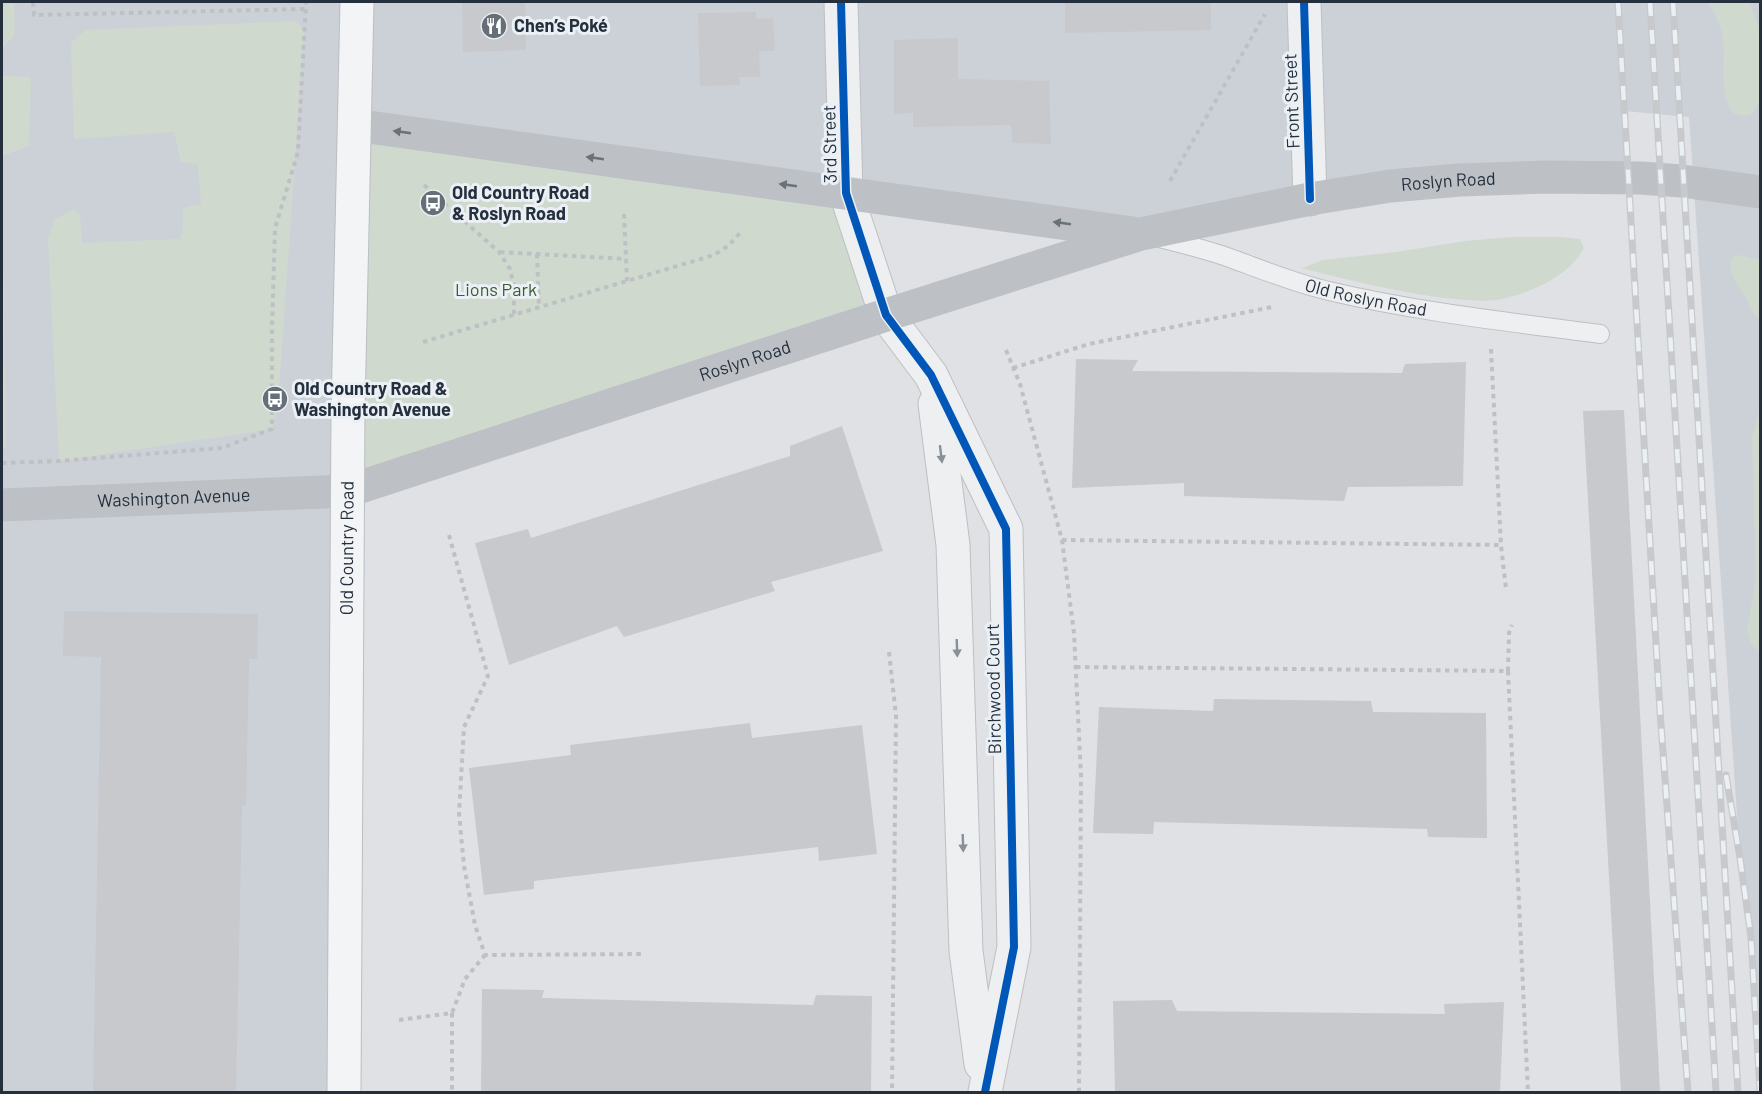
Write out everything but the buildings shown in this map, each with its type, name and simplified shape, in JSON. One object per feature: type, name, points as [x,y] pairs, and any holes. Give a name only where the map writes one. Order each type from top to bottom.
[{"type":"main road","name":"Old Country Road","points":[[344,1092],[348,491],[357,2]]},
{"type":"main road","name":"Roslyn Road","points":[[354,125],[1141,234]]},
{"type":"main road","name":"Roslyn Road","points":[[348,491],[1141,234],[1310,199],[1390,186],[1460,180],[1546,177],[1650,178],[1761,192]]},
{"type":"main road","name":"Washington Avenue","points":[[2,505],[348,491]]},
{"type":"street","name":"3rd Street","points":[[841,2],[846,193],[886,315]]},
{"type":"street","name":"Front Street","points":[[1304,2],[1310,199]]},
{"type":"street","name":"Birchwood Court","points":[[886,315],[931,375],[1006,529],[1014,947],[985,1092]]},
{"type":"street","name":"Birchwood Court","points":[[931,375],[953,545],[966,951],[985,1092]]},
{"type":"lane","name":"Old Roslyn Road","points":[[1141,234],[1199,248],[1287,280],[1329,291],[1445,313],[1600,334]]},
{"type":"path","points":[[33,2],[34,15],[306,9]]},
{"type":"path","points":[[2,463],[222,448],[272,429],[275,228],[298,152],[306,2]]},
{"type":"path","points":[[1170,181],[1265,14]]},
{"type":"path","points":[[424,185],[499,252],[510,269],[514,286],[514,315]]},
{"type":"path","points":[[624,214],[627,281]]},
{"type":"path","points":[[423,342],[714,255],[728,246],[741,232]]},
{"type":"path","points":[[499,252],[626,259]]},
{"type":"path","points":[[537,254],[539,307]]},
{"type":"path","points":[[1013,368],[1089,344],[1273,307]]},
{"type":"path","points":[[1491,338],[1501,544],[1506,589]]},
{"type":"path","points":[[1006,350],[1020,384],[1062,540],[1074,633],[1081,776],[1079,1092]]},
{"type":"path","points":[[449,535],[488,676],[464,727],[459,813],[464,866],[475,925],[485,955]]},
{"type":"path","points":[[1062,540],[1501,544]]},
{"type":"path","points":[[1512,626],[1509,633],[1508,671],[1528,1092]]},
{"type":"path","points":[[890,651],[896,716],[892,1092]]},
{"type":"path","points":[[1076,667],[1508,671]]},
{"type":"path","points":[[452,1092],[452,1013],[465,979],[485,955],[644,954]]},
{"type":"path","points":[[399,1020],[452,1013]]},
{"type":"shaded area","points":[[2,2],[347,2],[339,1092],[2,1092]]},
{"type":"shaded area","points":[[357,2],[1760,2],[1760,1091],[1751,937],[1740,858],[1689,117],[1624,111],[1625,175],[1547,174],[1141,234],[354,125]]},
{"type":"green space","points":[[2,2],[14,2],[15,34],[2,49]]},
{"type":"green space","points":[[1707,2],[1749,2],[1760,30],[1760,102],[1752,114],[1744,116],[1733,113],[1728,104],[1724,87],[1722,35],[1713,10]]},
{"type":"green space","points":[[297,21],[304,31],[278,405],[272,429],[59,461],[48,238],[55,219],[74,209],[80,215],[82,243],[180,239],[183,230],[183,208],[201,204],[198,165],[181,162],[174,132],[74,139],[71,43],[86,30]]},
{"type":"green space","points":[[2,76],[31,77],[29,146],[2,156]]},
{"type":"green space","name":"Lions Park","points":[[354,125],[846,193],[886,315],[348,491]]},
{"type":"green space","points":[[2,208],[6,447],[2,447]]},
{"type":"green space","points":[[1512,237],[1580,239],[1584,248],[1568,268],[1558,276],[1534,289],[1496,300],[1436,297],[1302,268],[1323,260]]},
{"type":"green space","points":[[1739,255],[1760,260],[1760,320],[1737,285],[1730,268],[1733,257]]},
{"type":"green space","points":[[1760,410],[1760,653],[1751,644],[1747,630],[1756,580],[1752,437]]},
{"type":"railway","points":[[1618,2],[1660,711],[1688,1092]]},
{"type":"railway","points":[[1650,2],[1716,1092]]},
{"type":"railway","points":[[1673,2],[1738,1092]]},
{"type":"railway","points":[[1726,775],[1751,937],[1760,1091]]},
{"type":"cycle path","points":[[841,2],[846,193],[886,315],[931,375],[1006,529],[1014,947],[985,1092]]},
{"type":"cycle path","points":[[1304,2],[1310,199]]},
{"type":"place","name":"Chen’s Poké","points":[[494,26]]},
{"type":"place","name":"Old Country Road & Roslyn Road","points":[[433,203]]},
{"type":"place","name":"Old Country Road & Washington Avenue","points":[[275,399]]}]
